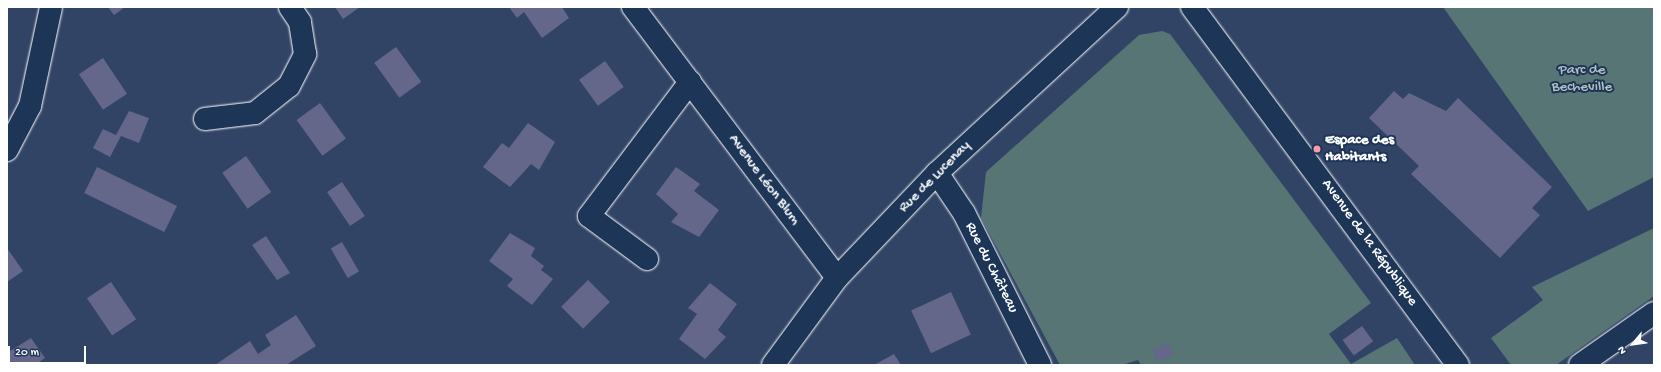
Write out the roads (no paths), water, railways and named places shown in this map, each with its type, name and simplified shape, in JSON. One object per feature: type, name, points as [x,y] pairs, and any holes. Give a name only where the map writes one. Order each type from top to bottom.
[{"type":"street","points":[[7,150],[30,106],[51,7]]},
{"type":"street","points":[[205,119],[255,113],[289,86],[305,54],[300,22],[290,7]]},
{"type":"street","name":"Avenue Léon Blum","points":[[633,7],[837,278]]},
{"type":"street","name":"Rue de Lucenay","points":[[773,365],[837,278],[937,173],[1117,7]]},
{"type":"street","name":"Avenue de la République","points":[[1192,7],[1458,365]]},
{"type":"street","points":[[647,259],[589,216],[690,82]]},
{"type":"street","name":"Rue du Château","points":[[937,173],[964,213],[1040,365]]},
{"type":"street","points":[[1580,365],[1654,313]]},
{"type":"place","name":"Espace des Habitants","points":[[1317,149]]},
{"type":"park label","name":"Parc de Becheville","points":[[1582,78]]}]
